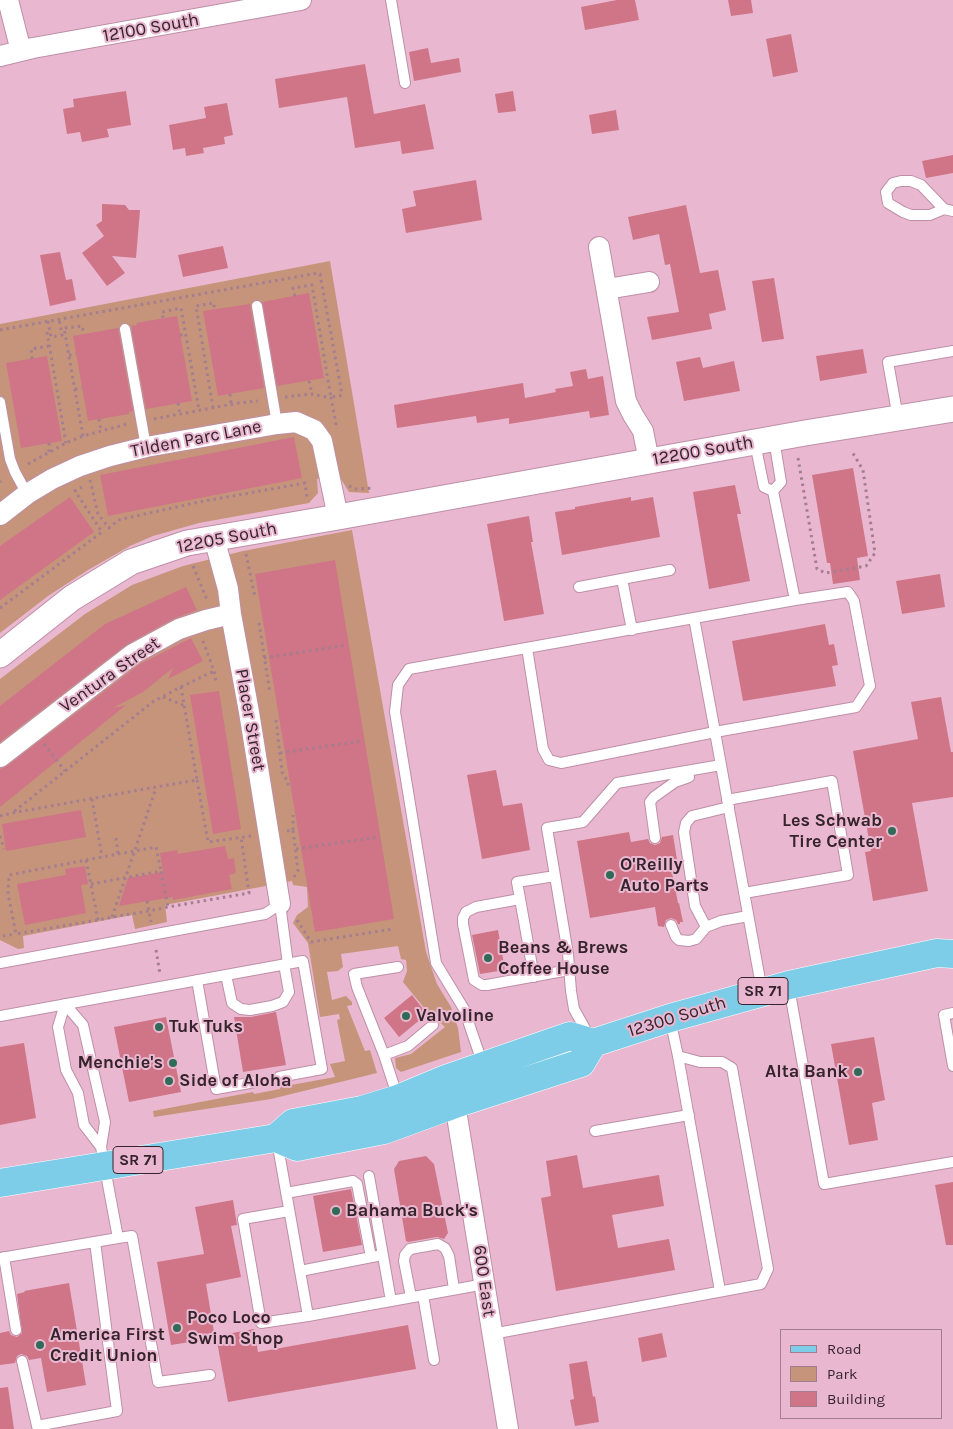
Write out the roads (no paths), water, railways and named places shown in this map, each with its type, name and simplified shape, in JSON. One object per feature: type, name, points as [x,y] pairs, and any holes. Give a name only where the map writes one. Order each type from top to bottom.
[{"type":"main road","name":"12300 South","points":[[593,1044],[670,1018],[788,984],[948,951]]},
{"type":"main road","name":"SR 71","points":[[0,1183],[103,1156],[276,1138],[297,1147],[384,1130],[581,1062],[593,1044],[570,1036],[446,1079],[398,1099],[362,1110],[293,1123],[276,1138]]},
{"type":"street","points":[[8,0],[21,51]]},
{"type":"street","name":"12100 South","points":[[0,56],[301,0]]},
{"type":"street","points":[[599,247],[626,401],[643,431],[649,461]]},
{"type":"street","points":[[607,289],[649,282]]},
{"type":"street","name":"12200 South","points":[[453,495],[953,409]]},
{"type":"street","name":"Tilden Parc Lane","points":[[0,515],[27,494],[52,479],[80,466],[110,456],[146,447],[296,422],[314,430],[324,446],[338,517]]},
{"type":"street","name":"12205 South","points":[[0,655],[72,598],[131,562],[187,543],[453,495]]},
{"type":"street","name":"Placer Street","points":[[214,538],[228,589],[280,904]]},
{"type":"street","name":"Ventura Street","points":[[0,757],[133,654],[179,629],[231,614]]},
{"type":"street","name":"600 East","points":[[455,1104],[508,1429]]},
{"type":"lane","points":[[391,0],[405,82]]},
{"type":"lane","points":[[911,181],[921,185],[948,210],[930,215],[911,215],[888,202],[886,192],[893,183],[911,181]]},
{"type":"lane","points":[[257,306],[277,424]]},
{"type":"lane","points":[[125,329],[146,447]]},
{"type":"lane","points":[[898,418],[888,362],[953,351]]},
{"type":"lane","points":[[0,402],[10,459],[27,494]]},
{"type":"lane","points":[[765,440],[764,486],[774,491]]},
{"type":"lane","points":[[765,440],[780,482],[774,491],[795,600]]},
{"type":"lane","points":[[579,587],[670,570]]},
{"type":"lane","points":[[622,579],[632,630]]},
{"type":"lane","points":[[483,1066],[464,1009],[436,963],[395,712],[398,686],[409,669],[795,600],[848,592],[854,600],[870,686],[856,707],[715,732],[561,763],[549,760],[543,749],[527,648]]},
{"type":"lane","points":[[694,618],[762,992]]},
{"type":"lane","points":[[655,838],[650,810],[650,802],[654,797],[678,780],[722,768]]},
{"type":"lane","points":[[593,1044],[574,1009],[568,954],[547,828],[582,822],[617,784],[722,768]]},
{"type":"lane","points":[[706,927],[695,906],[684,832],[686,823],[692,816],[728,803],[832,781],[848,875],[744,894]]},
{"type":"lane","points":[[534,977],[517,882],[555,876]]},
{"type":"lane","points":[[520,899],[476,907],[466,912],[463,924],[472,975],[477,983],[487,985],[569,970]]},
{"type":"lane","points":[[0,963],[265,914],[280,904],[288,992],[283,1002],[272,1006],[241,1009],[232,1003],[226,975]]},
{"type":"lane","points":[[671,925],[679,940],[684,941],[696,939],[706,927],[721,921],[748,916]]},
{"type":"lane","points":[[0,1016],[303,961],[322,1069],[279,1077]]},
{"type":"lane","points":[[398,967],[354,974],[398,1099]]},
{"type":"lane","points":[[197,980],[216,1089],[255,1082]]},
{"type":"lane","points":[[788,984],[824,1184],[953,1162]]},
{"type":"lane","points":[[65,1004],[83,1025],[105,1122],[103,1156],[118,1238]]},
{"type":"lane","points":[[65,1004],[58,1027],[66,1070],[78,1093],[84,1125],[103,1156]]},
{"type":"lane","points":[[953,1013],[944,1015],[953,1066]]},
{"type":"lane","points":[[670,1018],[720,1291]]},
{"type":"lane","points":[[384,1055],[408,1046],[434,1025]]},
{"type":"lane","points":[[492,1334],[762,1284],[768,1269],[732,1068],[722,1062],[700,1062],[678,1056]]},
{"type":"lane","points":[[595,1131],[689,1115]]},
{"type":"lane","points":[[276,1138],[308,1316]]},
{"type":"lane","points":[[369,1176],[391,1301]]},
{"type":"lane","points":[[286,1193],[353,1181],[357,1184],[371,1257]]},
{"type":"lane","points":[[289,1211],[243,1219],[262,1323],[485,1284]]},
{"type":"lane","points":[[16,1330],[2,1258],[132,1236],[158,1382],[210,1374]]},
{"type":"lane","points":[[22,1362],[38,1428],[117,1411],[95,1242]]},
{"type":"lane","points":[[412,1297],[404,1261],[405,1255],[410,1249],[438,1244],[445,1248],[449,1256],[454,1289]]},
{"type":"lane","points":[[300,1271],[382,1255]]},
{"type":"lane","points":[[423,1295],[434,1360]]},
{"type":"place","name":"Les Schwab Tire Center","points":[[892,831]]},
{"type":"place","name":"O'Reilly Auto Parts","points":[[610,875]]},
{"type":"place","name":"Beans & Brews Coffee House","points":[[488,958]]},
{"type":"place","name":"Valvoline","points":[[406,1016]]},
{"type":"place","name":"Tuk Tuks","points":[[159,1027]]},
{"type":"place","name":"Menchie's","points":[[173,1063]]},
{"type":"place","name":"Alta Bank","points":[[858,1072]]},
{"type":"place","name":"Side of Aloha","points":[[169,1081]]},
{"type":"place","name":"Bahama Buck's","points":[[336,1211]]},
{"type":"place","name":"Poco Loco Swim Shop","points":[[177,1328]]},
{"type":"place","name":"America First Credit Union","points":[[40,1345]]}]
